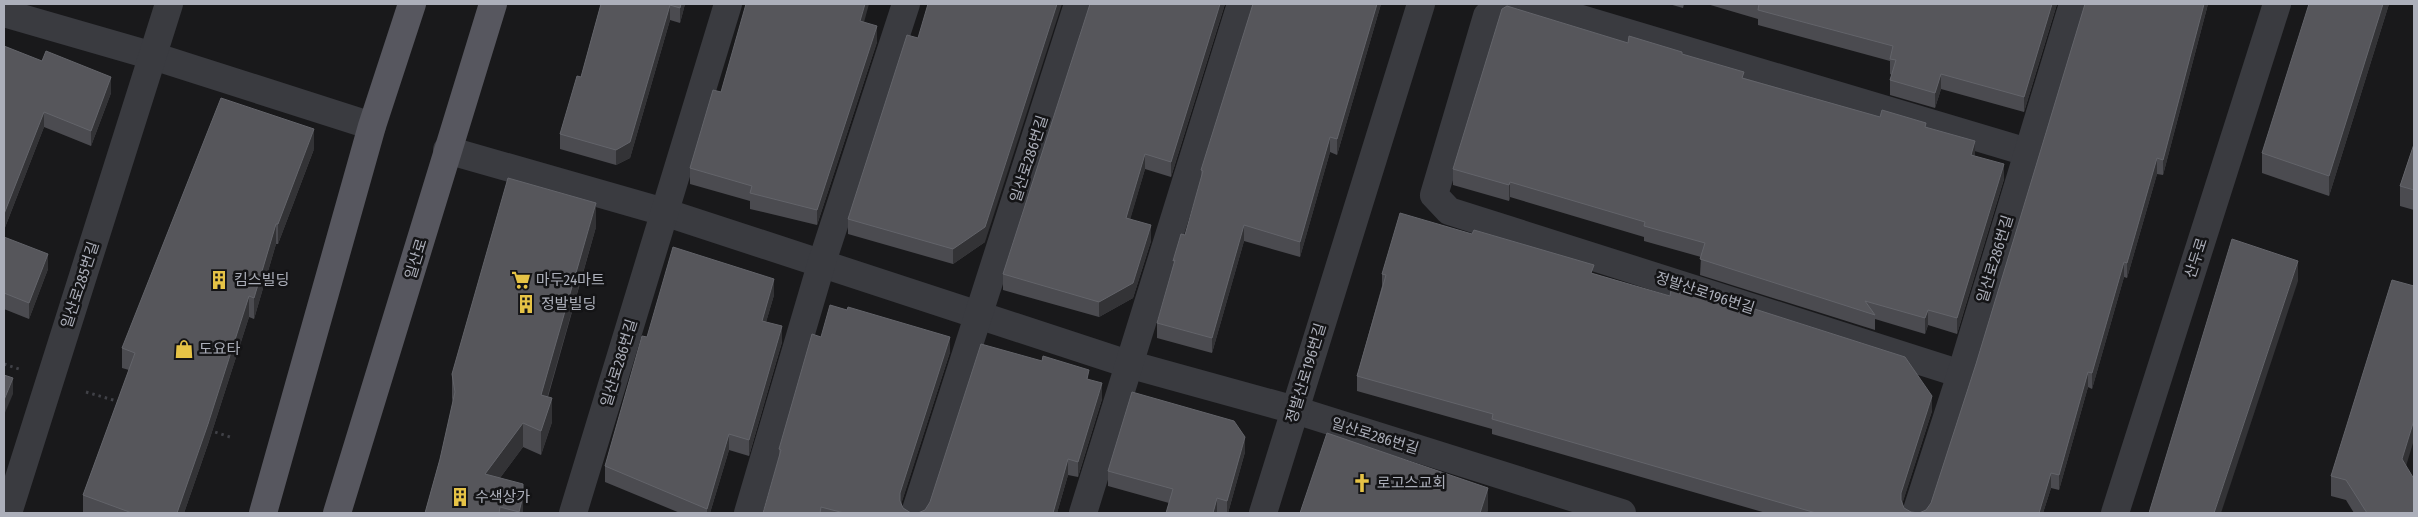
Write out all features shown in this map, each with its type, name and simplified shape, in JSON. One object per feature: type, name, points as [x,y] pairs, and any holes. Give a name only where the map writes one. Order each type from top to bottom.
[{"type":"main road","points":[[262,513],[372,126],[412,4]]},
{"type":"main road","name":"일산로","points":[[337,513],[493,4]]},
{"type":"street","name":"일산로285번길","points":[[8,513],[169,4]]},
{"type":"street","name":"일산로286번길","points":[[573,513],[728,4]]},
{"type":"street","points":[[748,513],[821,265],[906,4]]},
{"type":"street","name":"일산로286번길","points":[[915,513],[1078,4]]},
{"type":"street","points":[[1083,513],[1241,4]]},
{"type":"street","name":"정발산로196번길","points":[[1263,513],[1421,4]]},
{"type":"street","name":"정발산로196번길","points":[[1505,4],[1487,16],[1434,195],[1449,212],[1961,374]]},
{"type":"street","points":[[1531,4],[2027,152]]},
{"type":"street","name":"일산로286번길","points":[[1916,513],[1961,374],[2073,4]]},
{"type":"street","name":"산두로","points":[[2114,513],[2277,4]]},
{"type":"street","points":[[4,13],[153,56],[372,126]]},
{"type":"street","name":"일산로286번길","points":[[447,150],[664,212],[1128,364],[1295,410],[1622,513]]},
{"type":"path","points":[[4,364],[22,370]]},
{"type":"path","points":[[86,392],[122,403]]},
{"type":"path","points":[[203,428],[230,437]]},
{"type":"building","points":[[601,4],[681,4],[680,8],[670,5],[630,142],[616,150],[560,134],[577,76],[581,77]]},
{"type":"building","points":[[746,4],[865,4],[860,21],[877,26],[817,210],[750,193],[752,186],[690,168],[713,90],[721,92]]},
{"type":"building","points":[[928,4],[1057,4],[985,227],[953,249],[848,219],[907,35],[918,38]]},
{"type":"building","points":[[1090,4],[1220,4],[1171,162],[1145,154],[1126,218],[1151,225],[1133,283],[1099,302],[1003,274]]},
{"type":"building","points":[[1253,4],[1377,4],[1337,139],[1330,137],[1300,242],[1244,225],[1212,338],[1157,323],[1181,234],[1185,235],[1203,171],[1201,170]]},
{"type":"building","points":[[1759,4],[2052,4],[2024,97],[1941,74],[1935,93],[1890,80],[1896,60],[1890,59],[1893,46],[1758,10]]},
{"type":"building","points":[[2085,4],[2204,4],[2163,160],[2157,158],[2127,263],[2124,262],[2092,373],[2088,372],[2059,475],[2051,473],[2039,513],[1919,513],[1926,510],[1931,503],[1976,364]]},
{"type":"building","points":[[2309,4],[2383,4],[2329,176],[2262,153]]},
{"type":"building","points":[[1507,6],[1628,43],[1629,36],[1744,72],[1742,78],[1880,117],[1882,110],[1926,123],[1925,127],[1975,141],[1971,155],[2004,164],[1957,318],[1928,310],[1925,318],[1865,301],[1875,315],[1700,259],[1705,243],[1644,226],[1645,222],[1510,182],[1509,185],[1453,169],[1502,9]]},
{"type":"building","points":[[4,46],[42,61],[46,51],[111,77],[91,131],[44,112],[4,214]]},
{"type":"building","points":[[221,98],[314,129],[278,224],[276,224],[254,298],[249,296],[177,513],[132,513],[83,495],[135,353],[122,348]]},
{"type":"building","points":[[2414,144],[2414,190],[2400,186]]},
{"type":"building","points":[[508,178],[596,203],[541,395],[552,398],[541,431],[523,423],[485,474],[523,484],[523,496],[519,512],[500,507],[499,513],[425,513],[440,459],[455,392],[452,374]]},
{"type":"building","points":[[1400,213],[1472,234],[1474,230],[1594,265],[1591,273],[1670,296],[1671,290],[1690,296],[1692,289],[1905,357],[1932,396],[1901,493],[1904,508],[1911,512],[1919,513],[1816,513],[1492,419],[1493,414],[1357,376],[1386,275],[1382,274]]},
{"type":"building","points":[[4,237],[48,254],[29,303],[4,293]]},
{"type":"building","points":[[2232,239],[2298,261],[2214,513],[2149,513]]},
{"type":"building","points":[[673,247],[774,279],[762,321],[782,326],[749,440],[729,434],[707,509],[605,466],[642,336],[647,337]]},
{"type":"building","points":[[2392,280],[2414,286],[2414,420],[2402,459],[2414,479],[2414,513],[2367,513],[2346,480],[2331,476]]},
{"type":"building","points":[[830,305],[847,310],[848,307],[950,337],[900,493],[900,501],[903,508],[911,513],[844,513],[821,507],[820,513],[763,513],[812,334],[821,337]]},
{"type":"building","points":[[981,344],[1042,361],[1043,356],[1089,370],[1087,379],[1102,383],[1078,462],[1068,459],[1053,513],[918,513],[925,510],[930,502]]},
{"type":"building","points":[[4,375],[13,378],[4,400]]},
{"type":"building","points":[[1132,392],[1234,421],[1245,437],[1227,501],[1217,498],[1213,513],[1166,513],[1173,489],[1108,471]]},
{"type":"building","points":[[1327,433],[1488,488],[1480,513],[1300,513]]},
{"type":"place","name":"킴스빌딩","points":[[219,280]]},
{"type":"place","name":"마두24마트","points":[[521,280]]},
{"type":"place","name":"정발빌딩","points":[[526,304]]},
{"type":"place","name":"도요타","points":[[184,349]]},
{"type":"place","name":"로고스교회","points":[[1362,483]]},
{"type":"place","name":"수색상가","points":[[460,497]]}]
